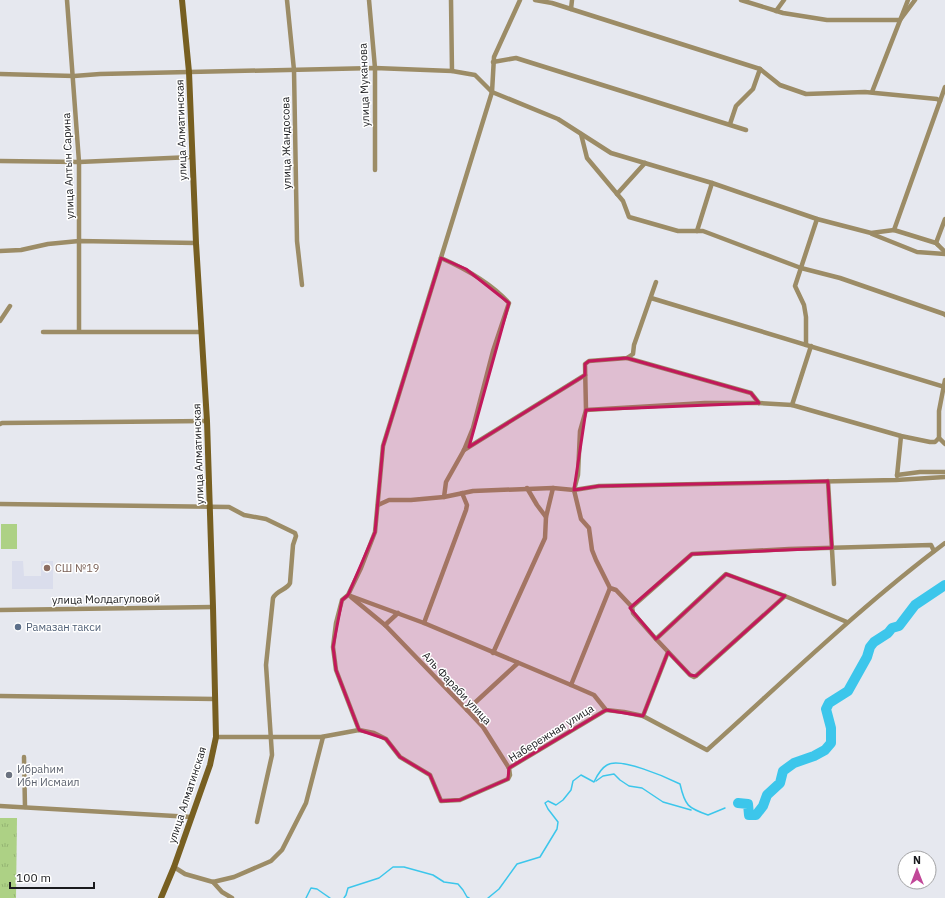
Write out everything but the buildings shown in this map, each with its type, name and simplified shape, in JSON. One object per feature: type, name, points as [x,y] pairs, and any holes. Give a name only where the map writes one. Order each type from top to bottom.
[{"type":"street","name":"улица Алтын Сарина","points":[[67,0],[74,76],[79,162],[79,331]]},
{"type":"street","name":"улица Алматинская","points":[[161,898],[174,867],[210,765],[216,737],[207,421],[196,243],[189,72],[182,0]]},
{"type":"street","name":"улица Жандосова","points":[[287,0],[294,70],[297,241],[302,285]]},
{"type":"street","name":"улица Муканова","points":[[369,0],[375,68],[375,170]]},
{"type":"street","points":[[451,0],[452,71]]},
{"type":"street","points":[[359,730],[336,670],[333,647],[336,623],[342,600],[348,595],[361,568],[375,532],[384,446],[440,258],[492,92],[494,57],[520,0]]},
{"type":"street","points":[[535,0],[552,3],[760,69],[780,85],[806,94],[872,92],[937,99],[940,101]]},
{"type":"street","points":[[571,9],[572,0]]},
{"type":"street","points":[[741,0],[776,11],[827,20],[900,20]]},
{"type":"street","points":[[776,11],[784,0]]},
{"type":"street","points":[[872,92],[908,0]]},
{"type":"street","points":[[900,20],[915,0]]},
{"type":"street","points":[[493,62],[516,58],[746,130]]},
{"type":"street","points":[[0,74],[74,76],[100,74],[375,68],[452,71],[475,75],[492,92],[558,119],[611,153],[712,183],[817,219],[871,233],[917,252],[945,253]]},
{"type":"street","points":[[730,124],[736,106],[753,90],[760,69]]},
{"type":"street","points":[[894,230],[945,87]]},
{"type":"street","points":[[581,134],[587,158],[622,200],[629,217],[678,231],[703,231],[801,268],[840,278],[945,315]]},
{"type":"street","points":[[0,161],[79,162],[192,157]]},
{"type":"street","points":[[617,194],[645,163]]},
{"type":"street","points":[[698,231],[712,183]]},
{"type":"street","points":[[792,405],[809,346],[804,305],[795,286],[817,219]]},
{"type":"street","points":[[936,243],[945,219]]},
{"type":"street","points":[[871,233],[894,230],[936,243],[945,248]]},
{"type":"street","points":[[0,251],[21,250],[48,244],[79,241],[196,243]]},
{"type":"street","points":[[936,243],[945,253]]},
{"type":"street","points":[[440,258],[466,269],[484,282],[508,303],[493,351],[473,428],[464,450],[446,482],[444,497]]},
{"type":"street","points":[[626,358],[633,354],[634,345],[656,282]]},
{"type":"street","points":[[651,298],[944,387]]},
{"type":"street","points":[[0,322],[10,306]]},
{"type":"street","points":[[43,332],[201,332]]},
{"type":"street","points":[[758,403],[751,393],[626,358],[589,361],[585,364],[586,410],[580,431],[578,475],[574,490],[581,519],[589,528],[592,550],[610,588],[616,590],[632,606],[633,613],[690,675],[694,677],[696,676],[784,596]]},
{"type":"street","points":[[464,450],[585,375]]},
{"type":"street","points":[[945,380],[939,411],[939,438],[945,444]]},
{"type":"street","points":[[586,410],[705,403],[758,403],[792,405],[901,436],[930,442],[935,442],[939,438]]},
{"type":"street","points":[[0,424],[207,421]]},
{"type":"street","points":[[896,477],[901,436]]},
{"type":"street","points":[[896,477],[920,472],[945,472]]},
{"type":"street","points":[[378,505],[388,500],[411,500],[444,497],[473,491],[527,488],[574,490],[598,486],[828,481],[896,477],[945,477]]},
{"type":"street","points":[[828,481],[834,584]]},
{"type":"street","points":[[527,488],[546,517]]},
{"type":"street","points":[[493,653],[545,538],[546,517],[553,488]]},
{"type":"street","points":[[424,623],[466,510],[467,505],[462,493]]},
{"type":"street","points":[[0,504],[229,507],[244,515],[266,519],[292,530],[296,536],[293,545],[290,583],[289,586],[275,594],[273,598],[266,665],[272,755],[257,822]]},
{"type":"street","points":[[348,595],[424,623],[572,685],[594,695],[606,710],[643,716],[707,750],[847,622],[911,568],[945,543]]},
{"type":"street","points":[[632,606],[692,554],[931,545],[934,551]]},
{"type":"street","points":[[656,639],[726,574],[847,622]]},
{"type":"street","points":[[572,685],[610,588]]},
{"type":"street","name":"Аль Фараби улица","points":[[348,595],[385,625],[483,727],[509,768]]},
{"type":"street","name":"улица Молдагуловой","points":[[0,610],[213,607]]},
{"type":"street","points":[[385,625],[398,613]]},
{"type":"street","points":[[643,716],[668,652]]},
{"type":"street","points":[[467,710],[518,663]]},
{"type":"street","points":[[0,696],[215,699]]},
{"type":"street","name":"Набережная улица","points":[[216,737],[323,737],[359,730],[374,733],[386,739],[400,757],[430,775],[441,801],[460,800],[508,779],[510,774],[509,768],[606,710]]},
{"type":"street","points":[[174,867],[185,874],[213,882],[234,877],[271,860],[282,850],[306,803],[323,737]]},
{"type":"street","points":[[24,757],[25,807]]},
{"type":"street","points":[[0,806],[192,817]]},
{"type":"street","points":[[213,882],[222,892],[232,898]]},
{"type":"highlighted area","points":[[441,258],[466,269],[509,303],[469,447],[585,375],[585,364],[589,361],[627,358],[751,393],[759,403],[586,410],[574,490],[599,486],[828,481],[832,548],[692,554],[630,608],[656,639],[726,574],[785,596],[696,676],[690,675],[668,652],[643,716],[606,710],[509,768],[508,779],[460,800],[441,801],[430,775],[400,757],[386,739],[359,730],[336,670],[333,647],[342,600],[348,595],[375,532],[383,446]]},
{"type":"shaded area","name":"СШ №19","points":[[12,561],[23,561],[24,576],[41,576],[41,561],[53,561],[53,589],[12,589]]},
{"type":"green space","points":[[1,524],[17,524],[17,549],[1,549]]},
{"type":"green space","points":[[0,818],[17,818],[16,898],[0,898]]},
{"type":"waterway","points":[[738,803],[748,804],[749,815],[756,815],[763,806],[767,795],[780,783],[783,771],[794,763],[814,756],[825,750],[831,743],[831,728],[826,709],[829,703],[848,691],[874,642],[888,633],[892,628],[899,626],[915,605],[945,585]]},
{"type":"waterway","points":[[488,898],[499,889],[517,864],[540,857],[557,829],[558,822],[545,803],[548,801],[556,805],[563,800],[571,790],[573,781],[581,775],[594,782],[607,765],[613,763],[632,766],[665,777],[680,784],[688,805],[701,813],[708,815],[725,808]]},
{"type":"waterway","points":[[596,781],[603,776],[614,774],[629,786],[642,788],[663,802],[691,810]]},
{"type":"waterway","points":[[344,898],[348,888],[379,878],[393,867],[404,867],[433,875],[444,882],[458,884],[469,898]]},
{"type":"waterway","points":[[306,898],[311,888],[317,889],[330,898]]},
{"type":"place","name":"СШ №19","points":[[47,568]]},
{"type":"place","name":"Рамазан такси","points":[[18,627]]},
{"type":"place","name":"Ибраһим Ибн Исмаил","points":[[9,775]]}]
